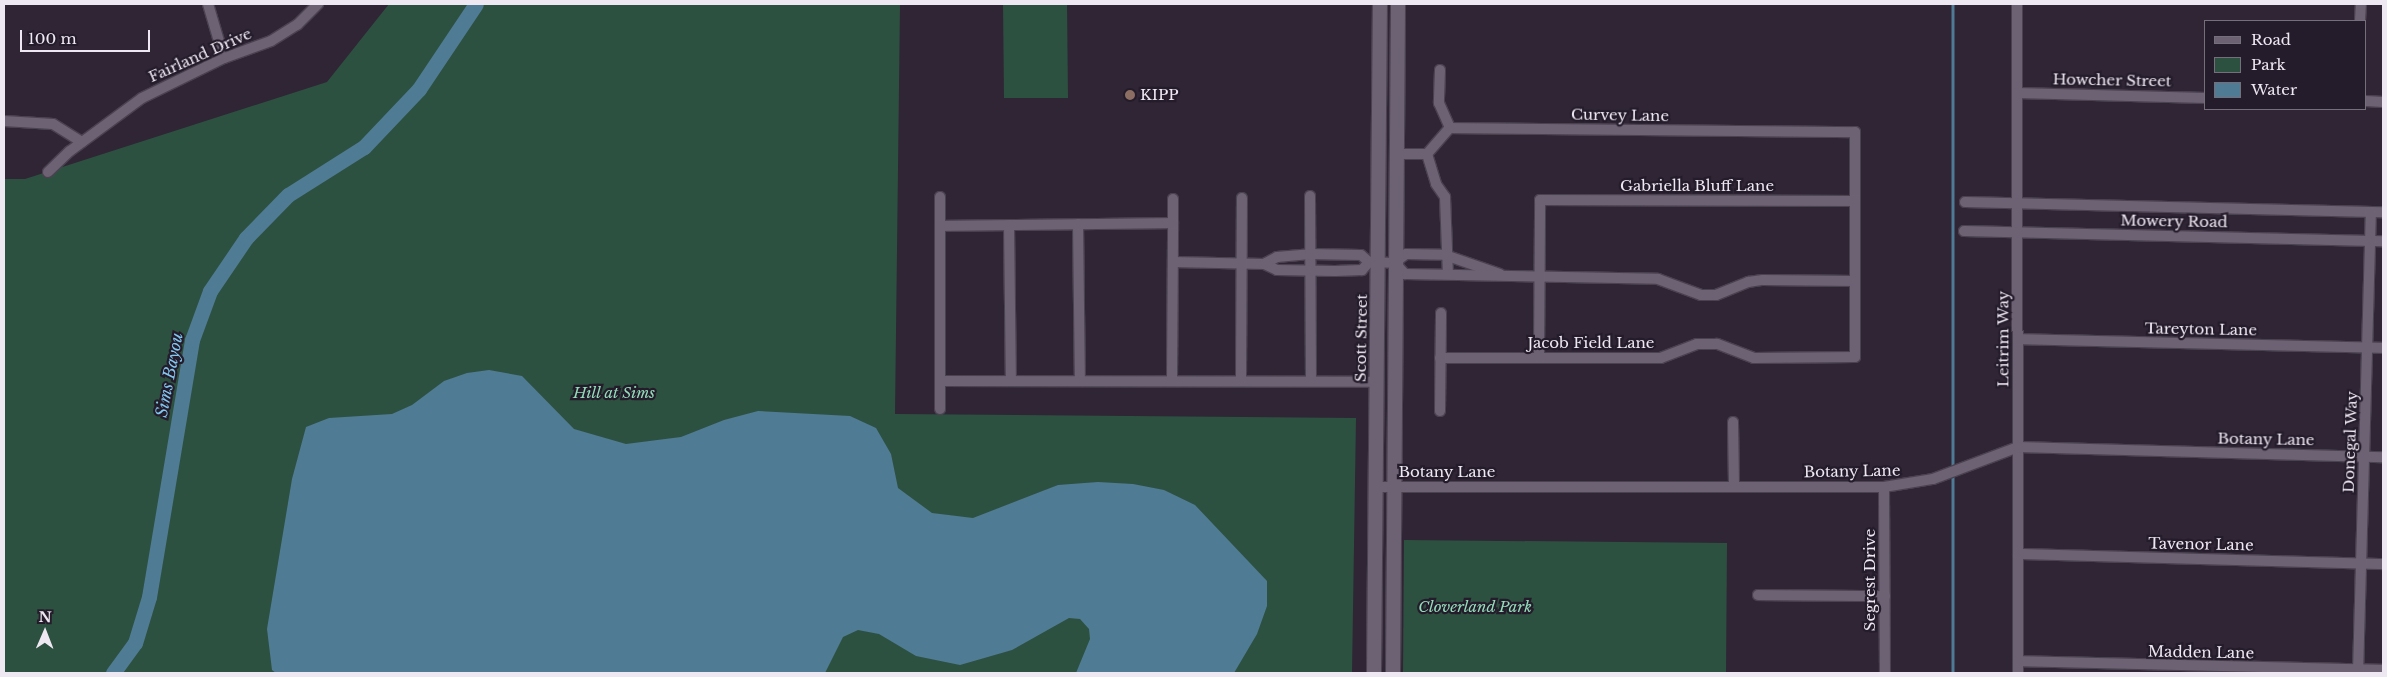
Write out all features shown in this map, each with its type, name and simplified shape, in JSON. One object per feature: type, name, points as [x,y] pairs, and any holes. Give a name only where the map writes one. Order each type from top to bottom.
[{"type":"main road","name":"Scott Street","points":[[1374,673],[1376,382],[1374,262],[1380,4]]},
{"type":"main road","points":[[1393,673],[1394,262],[1398,4]]},
{"type":"main road","points":[[1380,68],[1397,68]]},
{"type":"main road","points":[[1374,646],[1393,646]]},
{"type":"street","points":[[208,4],[224,58]]},
{"type":"street","name":"Fairland Drive","points":[[48,172],[82,142],[142,98],[224,58],[271,41],[297,25],[318,4]]},
{"type":"street","name":"Leitrim Way","points":[[2017,4],[2018,673]]},
{"type":"street","points":[[2360,20],[2361,4]]},
{"type":"street","points":[[1396,154],[1427,154],[1450,128],[1439,103],[1440,70]]},
{"type":"street","name":"Howcher Street","points":[[2018,93],[2204,98]]},
{"type":"street","points":[[2367,101],[2383,102]]},
{"type":"street","points":[[4,121],[53,124],[82,142]]},
{"type":"street","name":"Curvey Lane","points":[[1450,128],[1855,132],[1855,201]]},
{"type":"street","points":[[1427,154],[1436,184],[1445,197],[1448,274]]},
{"type":"street","points":[[1310,196],[1311,380]]},
{"type":"street","points":[[940,197],[940,409]]},
{"type":"street","points":[[1241,380],[1242,198]]},
{"type":"street","points":[[1172,380],[1173,199]]},
{"type":"street","name":"Gabriella Bluff Lane","points":[[1539,279],[1540,200],[1855,201]]},
{"type":"street","points":[[1394,262],[1405,274],[1448,274],[1539,279],[1658,279],[1686,291],[1708,295],[1764,280],[1855,281],[1855,201]]},
{"type":"street","name":"Mowery Road","points":[[1965,202],[2383,212]]},
{"type":"street","name":"Donegal Way","points":[[2358,671],[2371,212]]},
{"type":"street","points":[[940,226],[1173,223]]},
{"type":"street","points":[[1078,224],[1080,381]]},
{"type":"street","points":[[1009,225],[1011,380]]},
{"type":"street","name":"Mowery Road","points":[[1964,231],[2383,241]]},
{"type":"street","points":[[1264,264],[1277,257],[1310,254],[1360,255],[1374,262],[1394,262],[1406,254],[1446,255],[1477,263],[1506,277]]},
{"type":"street","points":[[1335,255],[1335,271]]},
{"type":"street","points":[[1173,262],[1264,264],[1277,270],[1335,271],[1362,270],[1374,262]]},
{"type":"street","points":[[1539,279],[1539,358]]},
{"type":"street","name":"Jacob Field Lane","points":[[1440,358],[1660,358],[1697,344],[1717,344],[1754,358],[1854,357],[1855,281]]},
{"type":"street","points":[[1440,411],[1441,313]]},
{"type":"street","name":"Tareyton Lane","points":[[2018,340],[2383,348]]},
{"type":"street","points":[[940,381],[1311,380],[1376,382]]},
{"type":"street","points":[[1733,422],[1734,487]]},
{"type":"street","name":"Botany Lane","points":[[1375,487],[1884,487],[1944,475],[2018,447],[2383,456]]},
{"type":"street","name":"Segrest Drive","points":[[1884,487],[1885,673]]},
{"type":"street","name":"Tavenor Lane","points":[[2018,554],[2383,564]]},
{"type":"street","points":[[1758,595],[1884,596]]},
{"type":"street","name":"Madden Lane","points":[[2018,661],[2358,671],[2383,670]]},
{"type":"green space","name":"Hill at Sims","points":[[389,4],[900,4],[895,414],[1356,418],[1352,673],[4,673],[4,179],[25,179],[327,82]]},
{"type":"green space","points":[[1003,4],[1067,4],[1068,98],[1004,98]]},
{"type":"green space","name":"Cloverland Park","points":[[1404,540],[1727,543],[1726,673],[1403,673]]},
{"type":"water","points":[[489,370],[522,376],[574,429],[626,444],[681,437],[724,420],[758,411],[850,416],[876,428],[891,454],[898,488],[932,513],[973,518],[1058,485],[1098,482],[1133,484],[1164,490],[1195,505],[1267,581],[1267,606],[1257,634],[1234,673],[1076,673],[1090,639],[1089,629],[1080,619],[1069,618],[1012,650],[960,665],[916,656],[879,634],[858,630],[843,637],[825,673],[276,673],[272,670],[267,629],[292,479],[306,427],[329,418],[392,414],[412,405],[444,381],[467,373]]},
{"type":"waterway","name":"Sims Bayou","points":[[113,673],[135,643],[149,597],[192,340],[210,291],[246,238],[288,195],[364,147],[419,89],[476,4]]},
{"type":"waterway","points":[[1953,4],[1953,469]]},
{"type":"waterway","points":[[1953,475],[1953,673]]},
{"type":"place","name":"KIPP","points":[[1130,95]]}]
